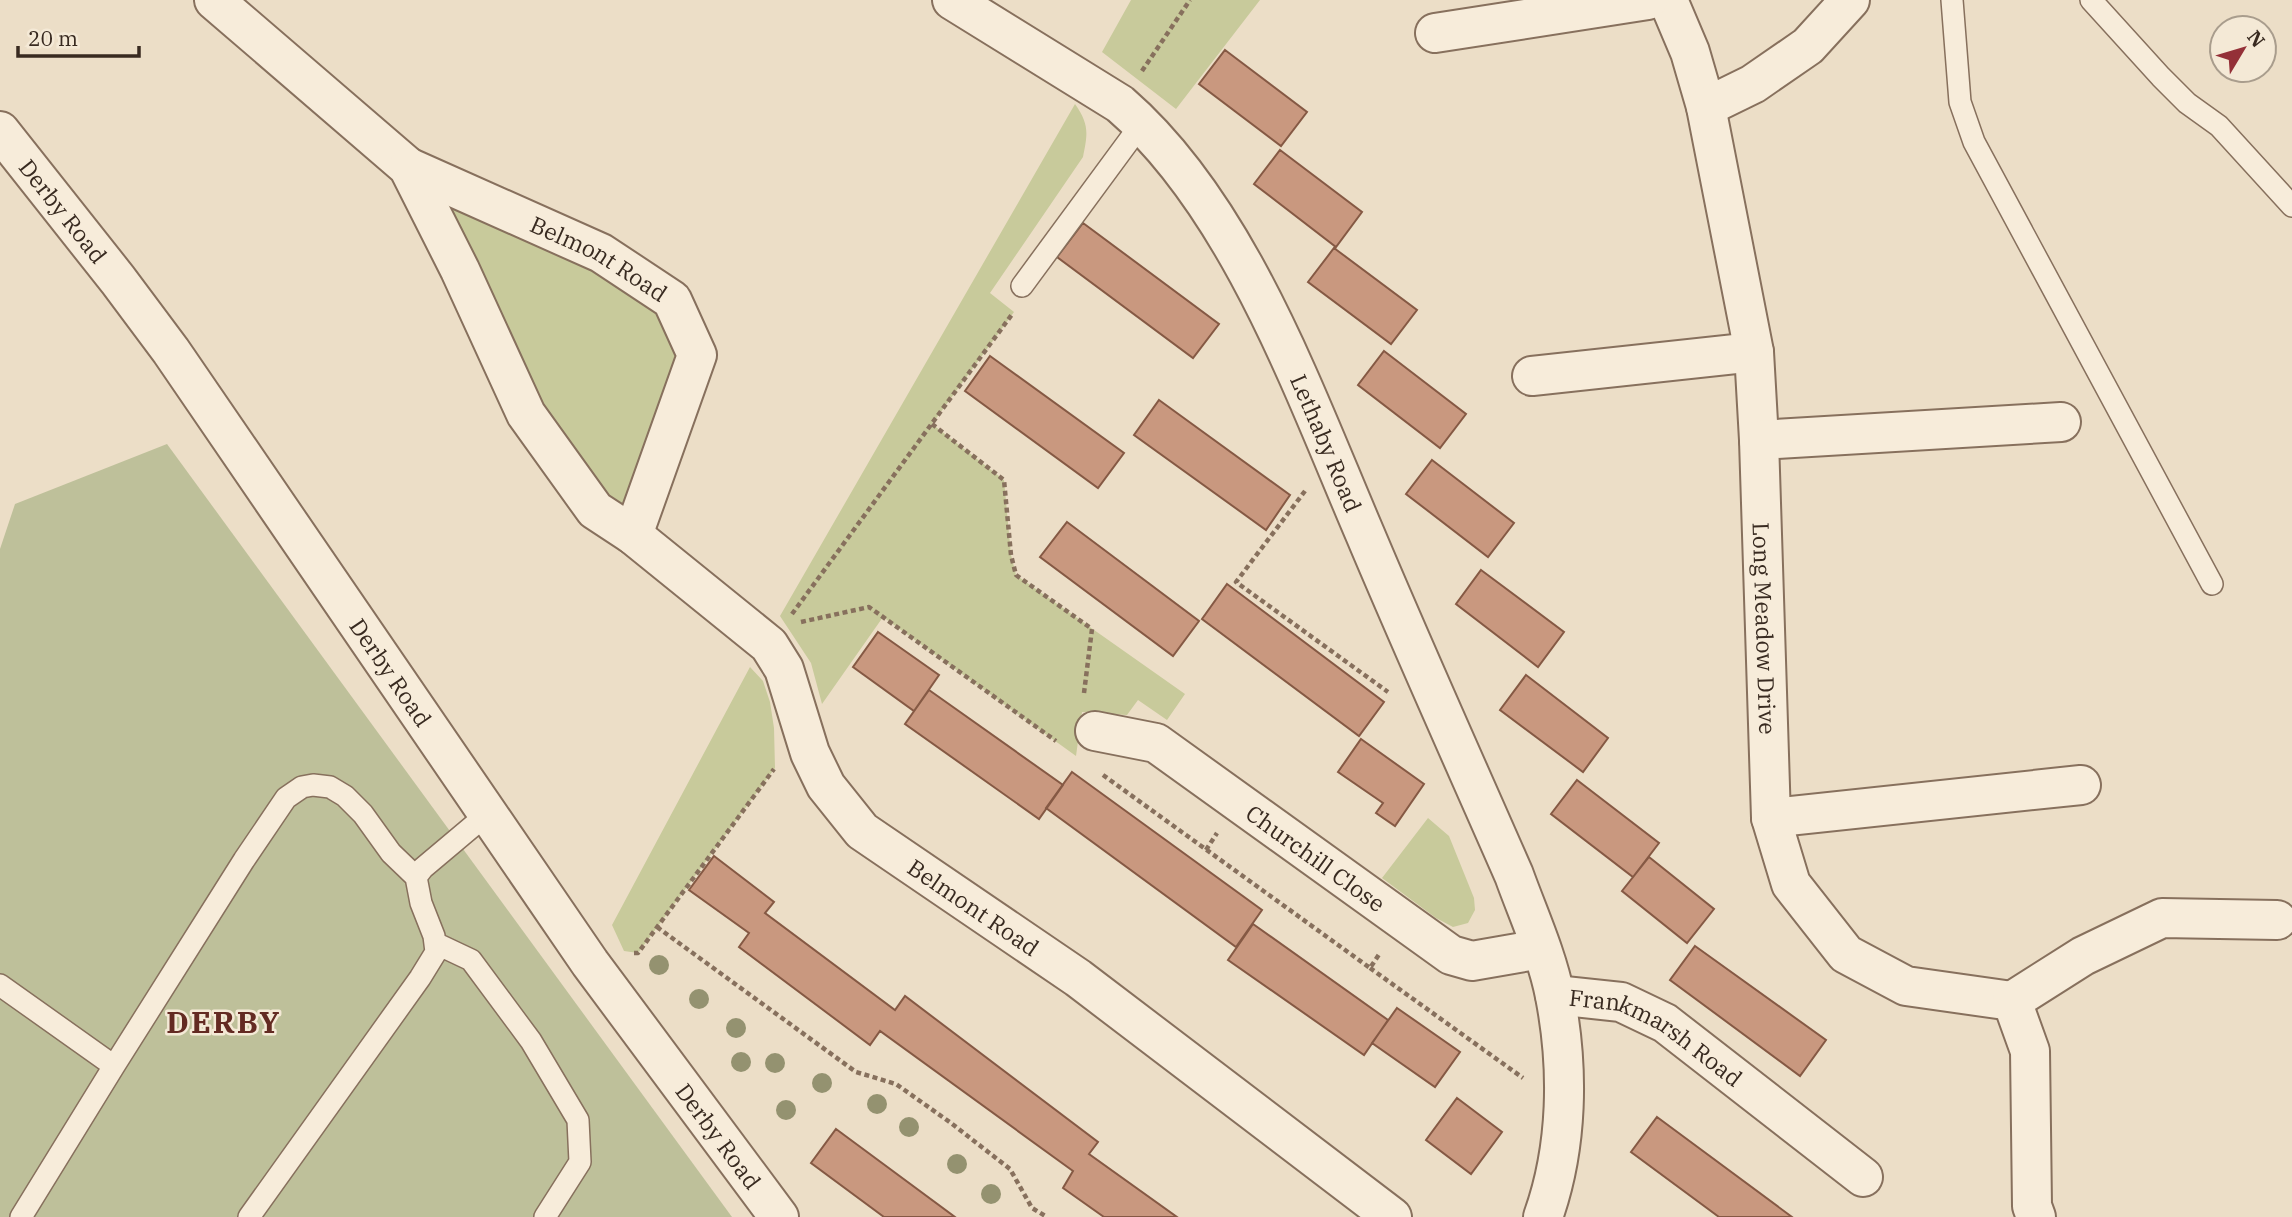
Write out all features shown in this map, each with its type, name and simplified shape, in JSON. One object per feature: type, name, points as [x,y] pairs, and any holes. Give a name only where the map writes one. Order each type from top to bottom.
[{"type":"street","name":"Belmont Road","points":[[214,0],[408,167],[600,253],[672,300],[697,355],[633,535]]},
{"type":"street","name":"Lethaby Road","points":[[952,0],[1131,113],[1179,167],[1213,214],[1270,316],[1514,875],[1555,995]]},
{"type":"street","points":[[1435,33],[1648,0]]},
{"type":"street","name":"Long Meadow Drive","points":[[1668,0],[1689,52],[1706,107],[1754,352],[1771,818],[1791,884],[1846,954],[1906,986],[2012,1001]]},
{"type":"street","points":[[1706,107],[1753,84],[1808,46],[1850,0]]},
{"type":"street","name":"Derby Road","points":[[0,131],[171,351],[486,815],[590,963],[779,1217]]},
{"type":"street","name":"Belmont Road","points":[[408,167],[460,270],[526,414],[595,510],[776,635],[810,753],[826,786],[862,831],[1078,978],[1392,1217]]},
{"type":"street","points":[[1532,376],[1754,352]]},
{"type":"street","points":[[1759,440],[2061,422]]},
{"type":"street","name":"Churchill Close","points":[[1082,726],[1156,743],[1451,955],[1472,961],[1541,949]]},
{"type":"street","points":[[1771,818],[2081,785]]},
{"type":"street","points":[[2036,1217],[2032,1206],[2030,1051],[2012,1001],[2083,957],[2162,918],[2277,920]]},
{"type":"street","name":"Frankmarsh Road","points":[[1543,1217],[1560,1148],[1565,1087],[1555,995],[1621,1002],[1665,1023],[1863,1177]]},
{"type":"lane","points":[[1952,0],[1960,102],[1974,142],[2212,584]]},
{"type":"lane","points":[[2091,0],[2178,94],[2219,126],[2292,206]]},
{"type":"lane","points":[[1022,286],[1131,113]]},
{"type":"lane","points":[[21,1217],[244,860],[286,798],[302,787],[313,785],[330,788],[345,796],[363,814],[391,853],[416,877],[436,952],[249,1217]]},
{"type":"lane","points":[[416,877],[486,815]]},
{"type":"lane","points":[[435,943],[471,960],[531,1041],[578,1120],[580,1163],[545,1217]]},
{"type":"lane","points":[[0,985],[114,1066]]},
{"type":"path","points":[[1131,113],[1190,0]]},
{"type":"path","points":[[776,635],[1014,313],[1022,286]]},
{"type":"path","points":[[776,635],[869,607],[1082,726],[1092,629],[1016,575],[1011,555],[1004,480],[932,424]]},
{"type":"path","points":[[1331,457],[1236,582],[1405,704],[1435,695]]},
{"type":"path","points":[[590,963],[610,950],[638,954],[804,730]]},
{"type":"path","points":[[1098,772],[1563,1108]]},
{"type":"path","points":[[1370,968],[1400,919]]},
{"type":"path","points":[[657,927],[856,1072],[895,1084],[951,1123],[1010,1169],[1032,1208],[1047,1217]]},
{"type":"green space","points":[[1131,0],[1260,0],[1176,109],[1102,52]]},
{"type":"green space","points":[[1075,104],[1086,129],[1083,157],[990,293],[1014,312],[932,424],[1004,480],[1011,555],[1016,575],[1185,694],[1167,720],[1138,700],[1127,715],[1082,712],[1076,756],[883,617],[822,704],[811,663],[780,616]]},
{"type":"green space","points":[[410,169],[601,254],[696,354],[632,534],[596,509]]},
{"type":"green space","points":[[167,444],[732,1217],[0,1217],[0,549],[15,504]]},
{"type":"green space","points":[[750,667],[763,681],[770,702],[775,768],[638,953],[624,951],[612,925]]},
{"type":"green space","points":[[1428,818],[1449,836],[1474,898],[1475,910],[1468,923],[1453,927],[1436,918],[1382,878]]},
{"type":"building","points":[[1225,50],[1307,112],[1281,146],[1199,84]]},
{"type":"building","points":[[1280,150],[1362,212],[1336,247],[1254,184]]},
{"type":"building","points":[[1083,223],[1219,324],[1193,358],[1057,257]]},
{"type":"building","points":[[1334,248],[1417,310],[1391,344],[1308,282]]},
{"type":"building","points":[[1384,351],[1466,414],[1440,448],[1358,385]]},
{"type":"building","points":[[990,356],[1124,453],[1098,488],[965,391]]},
{"type":"building","points":[[1159,400],[1290,495],[1266,530],[1134,435]]},
{"type":"building","points":[[1432,460],[1514,523],[1488,557],[1406,494]]},
{"type":"building","points":[[1067,522],[1199,621],[1173,656],[1040,557]]},
{"type":"building","points":[[1481,570],[1564,632],[1538,667],[1456,604]]},
{"type":"building","points":[[1227,584],[1384,702],[1359,736],[1202,619]]},
{"type":"building","points":[[878,632],[939,675],[914,711],[853,667]]},
{"type":"building","points":[[1526,675],[1608,738],[1583,772],[1500,710]]},
{"type":"building","points":[[929,690],[1063,785],[1039,819],[905,724]]},
{"type":"building","points":[[1361,739],[1424,784],[1395,826],[1376,813],[1383,803],[1338,772]]},
{"type":"building","points":[[1072,772],[1262,910],[1236,947],[1046,808]]},
{"type":"building","points":[[1577,780],[1659,843],[1633,877],[1551,814]]},
{"type":"building","points":[[714,856],[774,902],[765,913],[895,1010],[905,996],[1098,1142],[1089,1154],[1177,1217],[1104,1217],[1063,1188],[1073,1171],[880,1031],[870,1045],[739,947],[749,933],[689,890]]},
{"type":"building","points":[[1649,857],[1714,909],[1687,943],[1622,891]]},
{"type":"building","points":[[1253,924],[1388,1020],[1364,1055],[1228,960]]},
{"type":"building","points":[[1695,946],[1826,1040],[1800,1076],[1670,980]]},
{"type":"building","points":[[1397,1008],[1460,1052],[1435,1087],[1372,1043]]},
{"type":"building","points":[[1457,1098],[1502,1132],[1471,1174],[1426,1140]]},
{"type":"building","points":[[1657,1117],[1792,1217],[1719,1217],[1631,1152]]},
{"type":"building","points":[[836,1129],[955,1217],[884,1217],[811,1163]]},
{"type":"district","name":"DERBY","points":[[224,1021]]}]
